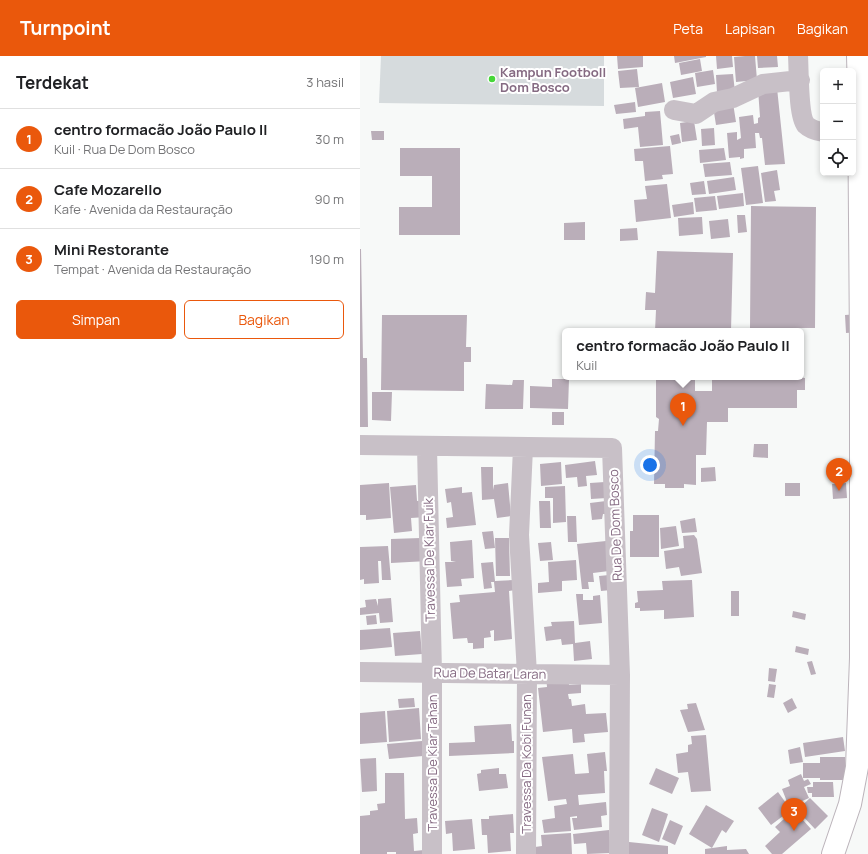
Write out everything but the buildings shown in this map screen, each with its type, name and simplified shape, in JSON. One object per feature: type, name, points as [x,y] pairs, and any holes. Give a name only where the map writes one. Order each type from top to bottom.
[{"type":"main road","points":[[833,854],[850,804],[857,767],[861,658],[856,130],[858,56]]},
{"type":"street","points":[[798,56],[801,115],[806,125],[814,130],[820,131]]},
{"type":"street","points":[[674,110],[696,114],[714,102],[733,98],[763,84],[800,80]]},
{"type":"street","name":"Rua De Dom Bosco","points":[[360,445],[612,448],[620,675],[619,854]]},
{"type":"street","name":"Travessa De Kiar Fuik","points":[[427,446],[432,673]]},
{"type":"street","name":"Travessa Da Kobi Funan","points":[[523,448],[519,535],[526,674],[526,854]]},
{"type":"street","name":"Rua De Batar Laran","points":[[360,672],[620,675]]},
{"type":"street","name":"Travessa De Kiar Tahan","points":[[432,673],[432,854]]},
{"type":"shaded area","name":"Kampun Footboll Dom Bosco","points":[[381,56],[604,56],[604,106],[379,103]]},
{"type":"place","name":"Kampun Footboll Dom Bosco","points":[[492,79]]},
{"type":"place","name":"centro formacão João Paulo II","points":[[683,426]]},
{"type":"place","name":"Cafe Mozarello","points":[[839,491]]},
{"type":"place","name":"Mini Restorante","points":[[794,831]]}]
